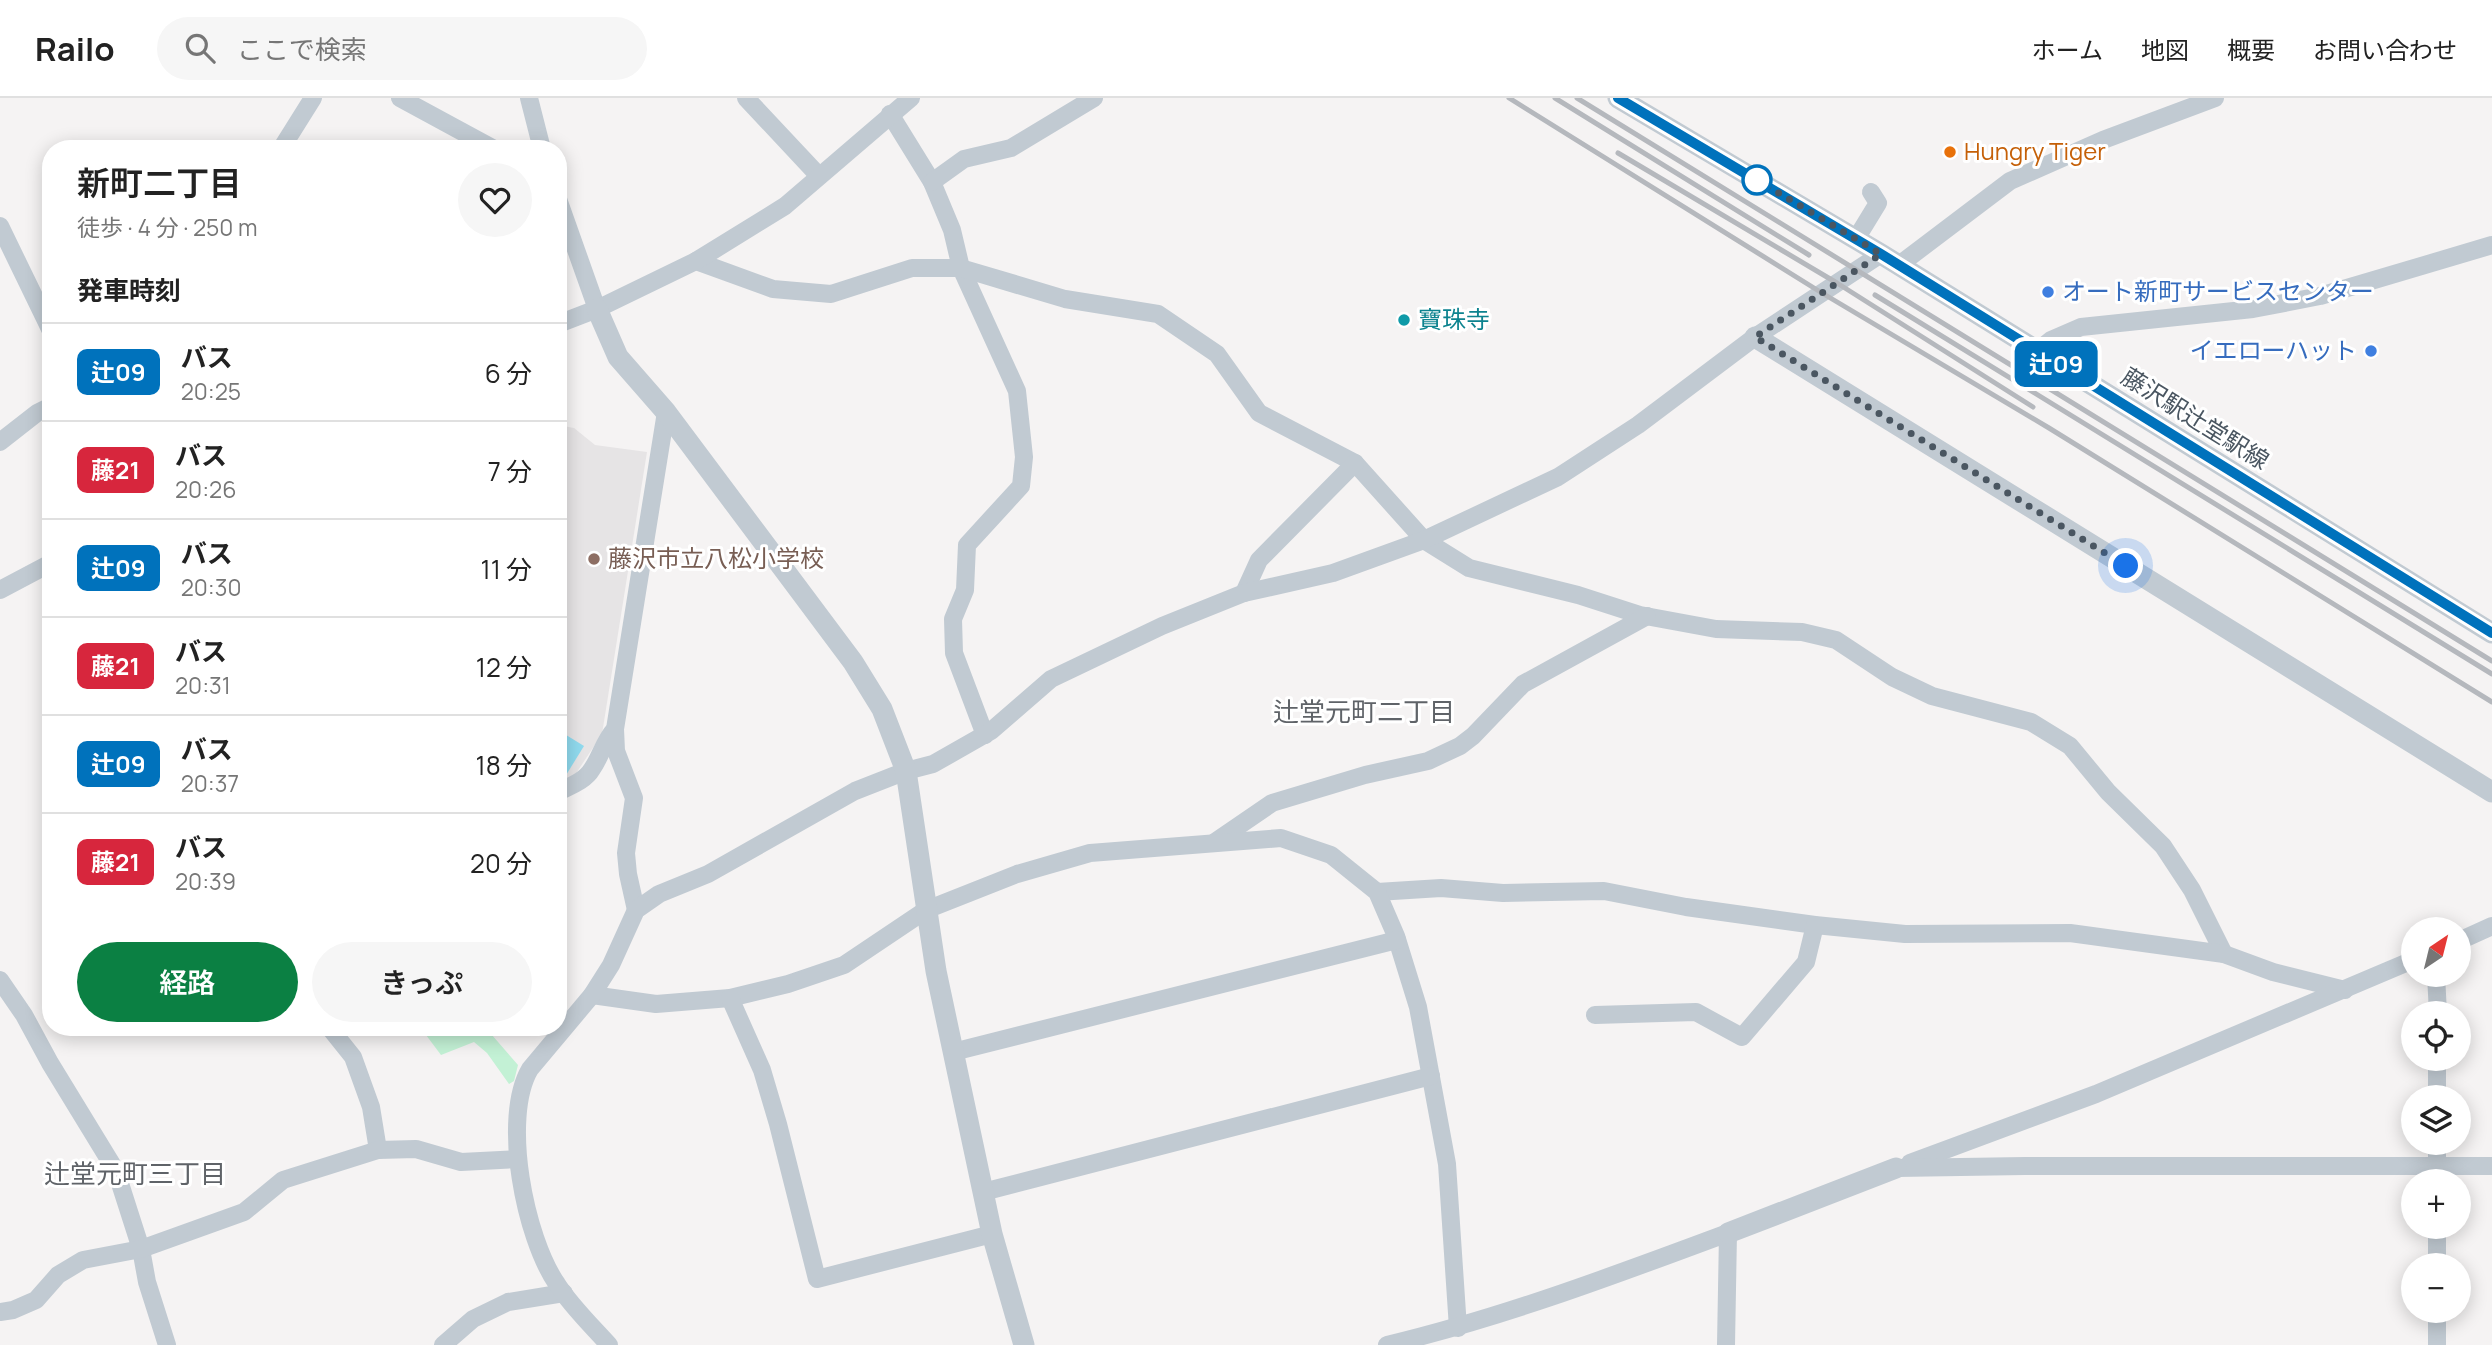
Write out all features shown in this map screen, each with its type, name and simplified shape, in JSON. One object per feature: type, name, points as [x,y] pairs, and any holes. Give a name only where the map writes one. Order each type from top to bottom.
[{"type":"street","points":[[287,140],[313,98]]},
{"type":"street","points":[[400,98],[477,140]]},
{"type":"street","points":[[529,98],[540,140]]},
{"type":"street","points":[[746,98],[819,176]]},
{"type":"street","points":[[567,321],[696,261],[785,206],[911,98]]},
{"type":"street","points":[[932,182],[964,159],[1011,148],[1094,98]]},
{"type":"street","name":"藤沢駅辻堂駅線","points":[[1618,98],[1890,259],[2492,633]]},
{"type":"street","points":[[567,1025],[592,995],[611,965],[636,910],[659,894],[708,874],[855,792],[906,771],[933,764],[985,735],[1051,679],[1162,626],[1244,593],[1333,573],[1423,540],[1558,477],[1638,425],[1755,337],[1890,259],[2010,181],[2102,140],[2215,98]]},
{"type":"street","points":[[890,114],[932,182],[951,230],[961,268],[1017,391],[1024,457],[1021,486],[967,545],[965,590],[953,620],[954,653],[985,735]]},
{"type":"street","points":[[1856,239],[1878,203],[1871,192]]},
{"type":"street","points":[[567,224],[597,309],[618,357],[666,412],[853,663],[882,709],[906,771],[926,910],[953,1052],[992,1234],[1024,1345]]},
{"type":"street","points":[[0,226],[42,312]]},
{"type":"street","points":[[2036,352],[2051,340],[2081,327],[2253,309],[2320,296],[2492,245]]},
{"type":"street","points":[[696,261],[773,289],[831,295],[912,268],[961,268],[1065,299],[1158,314],[1217,354],[1259,413],[1355,463],[1423,540],[1469,568],[1578,595],[1647,616],[1716,629],[1802,632],[1836,639],[1892,677],[1932,696],[2031,722],[2070,746],[2108,792],[2163,846],[2192,890],[2224,954]]},
{"type":"street","points":[[1755,337],[2492,792]]},
{"type":"street","points":[[0,442],[42,410]]},
{"type":"street","points":[[636,910],[626,853],[634,798],[616,751],[615,729],[666,412]]},
{"type":"street","points":[[1244,593],[1259,559],[1355,463]]},
{"type":"street","points":[[0,590],[42,568]]},
{"type":"street","points":[[1212,844],[1272,803],[1365,775],[1428,761],[1460,746],[1523,684],[1647,616]]},
{"type":"street","points":[[567,787],[592,771],[607,739],[615,729]]},
{"type":"street","points":[[592,995],[656,1004],[730,998],[788,984],[844,965],[926,910],[1017,874],[1090,853],[1282,838],[1331,855],[1377,892],[1397,940],[1418,1007],[1447,1164],[1458,1328]]},
{"type":"street","points":[[1377,892],[1441,888],[1503,893],[1604,891],[1686,907],[1905,934],[2070,933],[2224,954],[2273,972],[2345,990]]},
{"type":"street","points":[[1595,1015],[1696,1012],[1742,1037],[1806,962],[1815,925]]},
{"type":"street","points":[[2471,935],[2492,926]]},
{"type":"street","points":[[953,1052],[1397,940]]},
{"type":"street","points":[[1387,1345],[1440,1339],[1458,1328],[1552,1298],[1728,1233],[2096,1094],[2401,965]]},
{"type":"street","points":[[0,980],[24,1015],[116,1171],[167,1345]]},
{"type":"street","points":[[730,998],[762,1070],[817,1279],[992,1234]]},
{"type":"street","points":[[336,1036],[353,1057],[371,1107],[378,1150]]},
{"type":"street","points":[[558,1036],[523,1081],[519,1104],[518,1159],[533,1239],[556,1283],[609,1345]]},
{"type":"street","points":[[983,1192],[1431,1076]]},
{"type":"street","points":[[0,1312],[13,1310],[36,1300],[58,1275],[83,1260],[141,1249],[244,1212],[283,1180],[378,1150],[416,1149],[461,1162],[518,1159]]},
{"type":"street","points":[[1896,1168],[2025,1166],[2401,1172]]},
{"type":"street","points":[[2468,1169],[2492,1166]]},
{"type":"street","points":[[1726,1345],[1728,1233]]},
{"type":"street","points":[[443,1345],[473,1319],[508,1302],[564,1293]]},
{"type":"street","points":[[2437,1323],[2437,1345]]},
{"type":"shaded area","name":"藤沢市立八松小学校","points":[[567,427],[574,428],[595,445],[647,452],[602,734],[571,781],[567,783]]},
{"type":"green space","points":[[427,1036],[493,1036],[518,1065],[514,1081],[509,1084],[487,1053],[474,1042],[441,1055]]},
{"type":"water","points":[[567,736],[584,746],[567,774]]},
{"type":"railway","points":[[1509,98],[1822,293],[2049,428],[2492,702]]},
{"type":"railway","points":[[1555,98],[1809,255]]},
{"type":"railway","points":[[1577,98],[2492,661]]},
{"type":"railway","points":[[1618,153],[1837,283],[2033,407]]},
{"type":"railway","points":[[1875,295],[2492,674]]},
{"type":"bus line","name":"辻09","points":[[1618,98],[1899,265],[2492,633]]},
{"type":"place","name":"Hungry Tiger","points":[[1950,152]]},
{"type":"place","name":"オート新町サービスセンター","points":[[2048,292]]},
{"type":"place","name":"寶珠寺","points":[[1404,320]]},
{"type":"place","name":"イエローハット","points":[[2371,351]]},
{"type":"place","name":"藤沢市立八松小学校","points":[[594,559]]},
{"type":"district","name":"辻堂元町二丁目","points":[[1364,712]]},
{"type":"district","name":"辻堂元町三丁目","points":[[135,1174]]},
{"type":"route","points":[[1757,180],[1881,254],[1755,337],[2126,566]]}]
